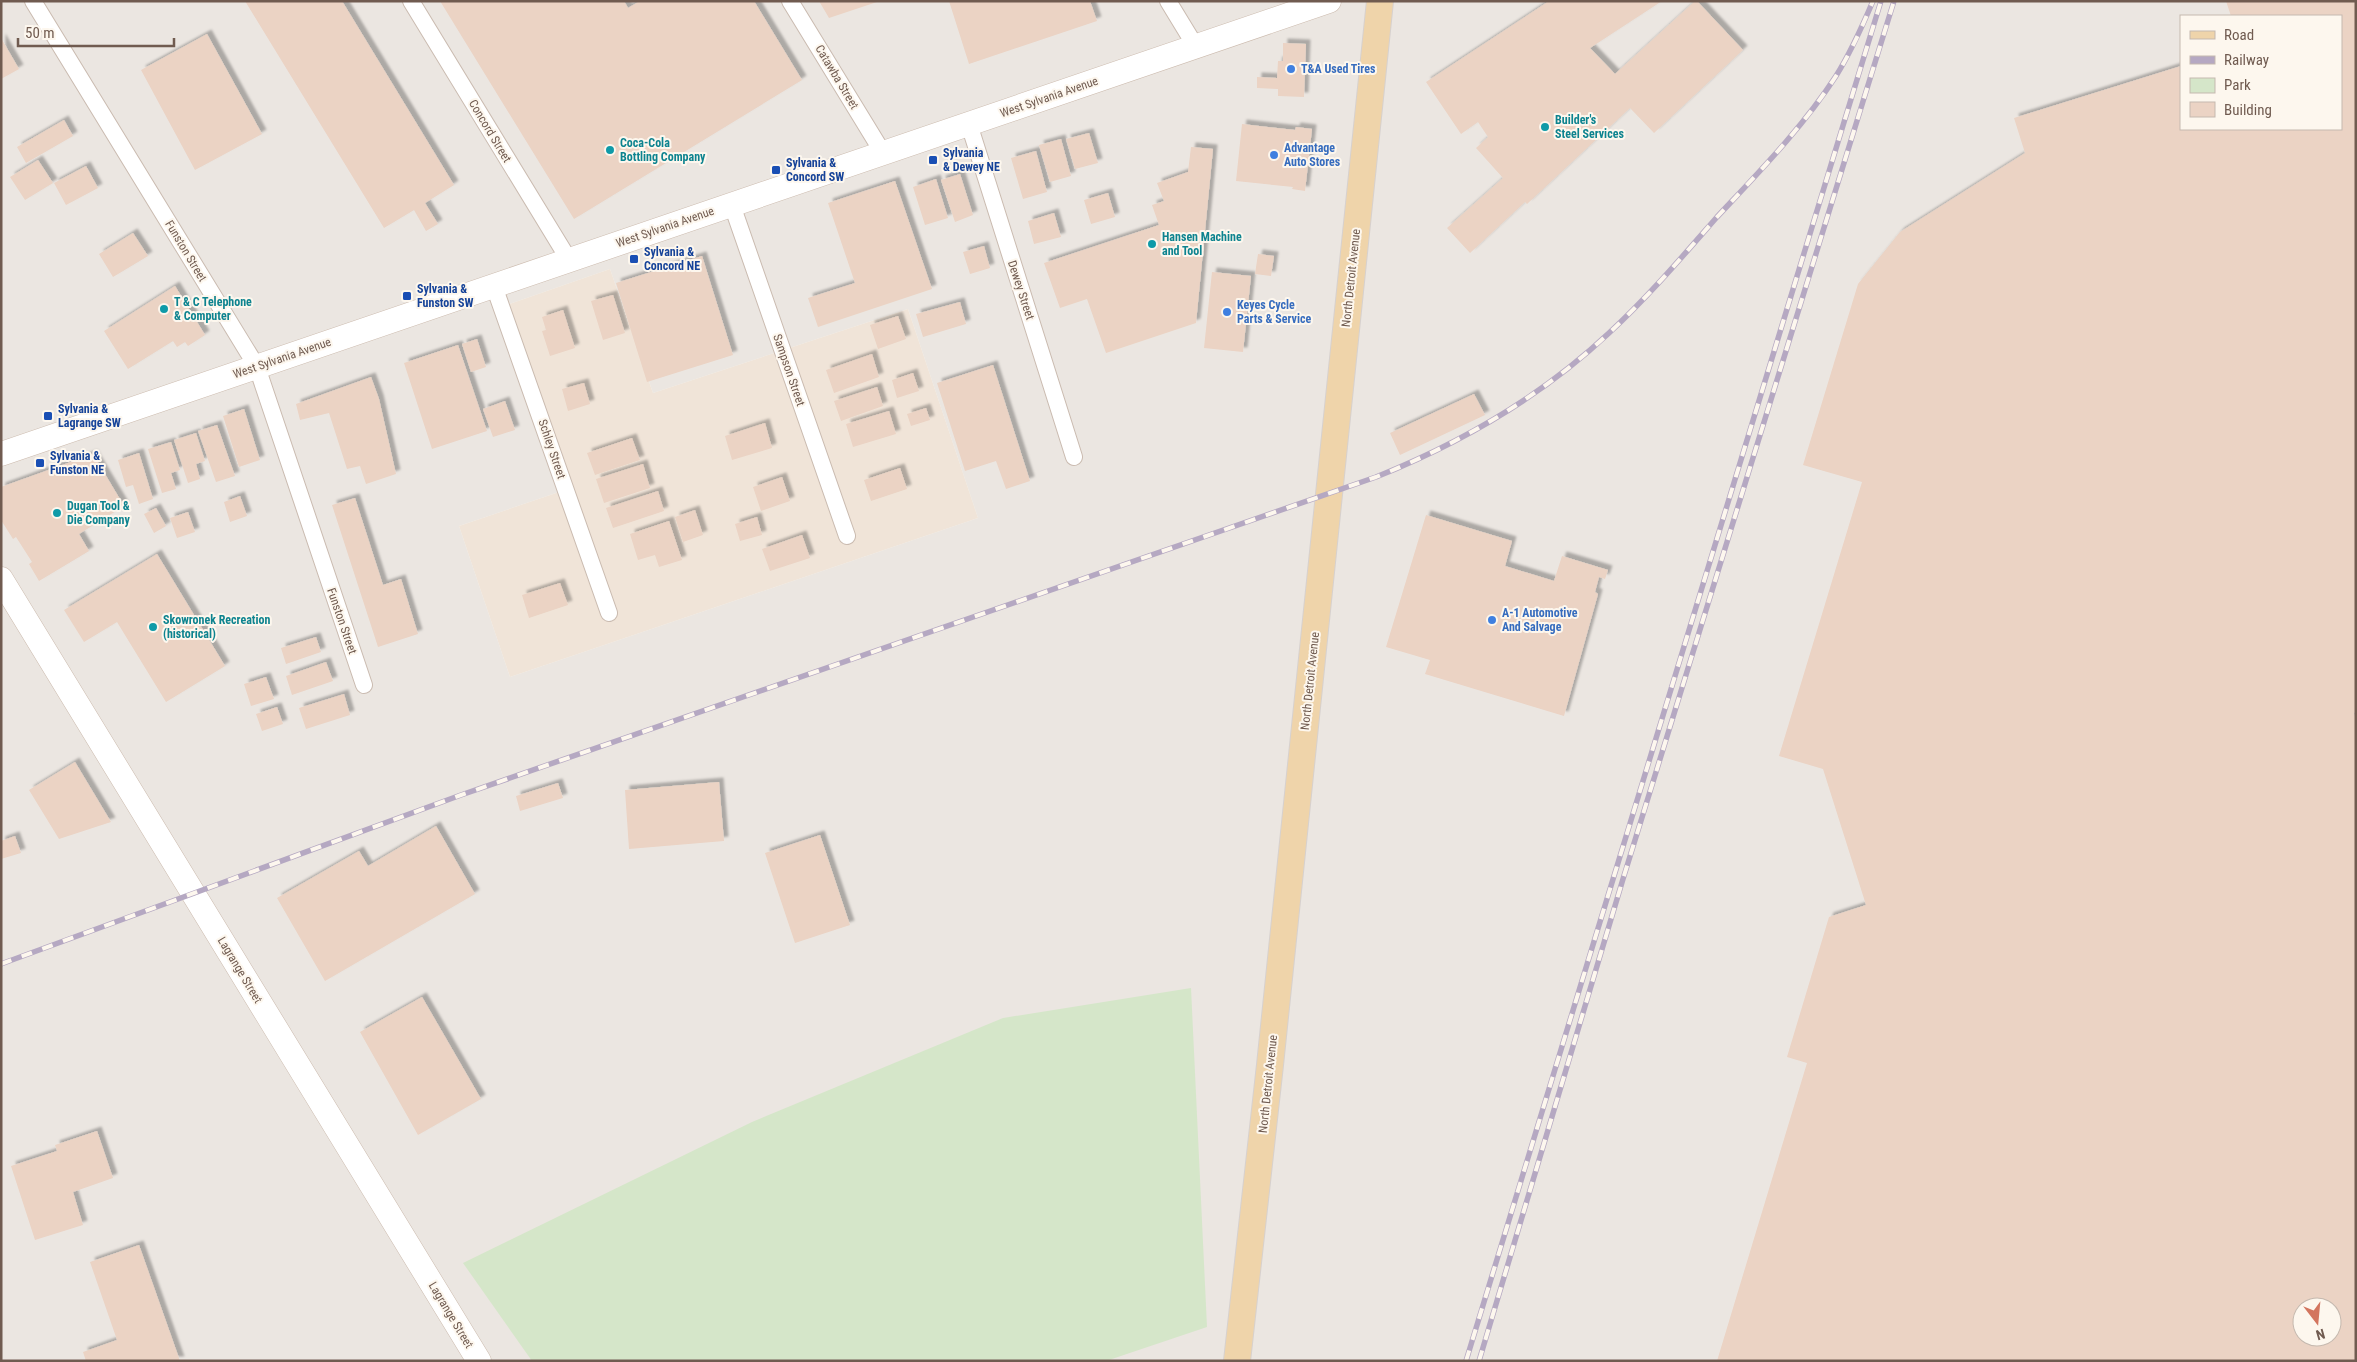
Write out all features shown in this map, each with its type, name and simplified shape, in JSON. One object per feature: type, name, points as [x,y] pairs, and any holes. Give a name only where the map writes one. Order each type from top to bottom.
[{"type":"main road","name":"West Sylvania Avenue","points":[[1,454],[1329,1]]},
{"type":"main road","name":"North Detroit Avenue","points":[[1237,1361],[1271,1056],[1380,1]]},
{"type":"main road","name":"Lagrange Street","points":[[1,579],[479,1361]]},
{"type":"street","name":"Funston Street","points":[[33,1],[257,367],[364,685]]},
{"type":"street","name":"Concord Street","points":[[411,1],[568,260]]},
{"type":"street","name":"Catawba Street","points":[[790,1],[883,153]]},
{"type":"street","points":[[1168,1],[1196,47]]},
{"type":"street","name":"Dewey Street","points":[[969,124],[1074,457]]},
{"type":"street","name":"Sampson Street","points":[[732,205],[847,536]]},
{"type":"street","name":"Schley Street","points":[[494,286],[610,613]]},
{"type":"shaded area","points":[[1,1],[2356,1],[2356,1361],[1,1361]],"holes":[[[610,269],[653,393],[908,309],[978,518],[510,677],[459,526],[562,491],[498,308]]]},
{"type":"shaded area","points":[[610,269],[653,393],[908,309],[978,518],[510,677],[459,526],[562,491],[498,308]]},
{"type":"green space","points":[[1191,988],[1207,1327],[1106,1361],[532,1361],[463,1263],[752,1122],[1003,1018]]},
{"type":"building","points":[[245,1],[342,1],[454,185],[425,203],[438,224],[426,231],[414,210],[384,228]]},
{"type":"building","name":"Coca-Cola Bottling Company","points":[[440,1],[624,1],[628,8],[640,1],[754,1],[802,80],[574,219]]},
{"type":"building","points":[[819,1],[877,1],[877,2],[829,18]]},
{"type":"building","points":[[949,1],[1090,1],[1097,21],[969,64]]},
{"type":"building","name":"Builder's Steel Services","points":[[1549,1],[1662,1],[1590,48],[1615,74],[1695,1],[1743,50],[1654,133],[1630,108],[1527,204],[1525,202],[1470,253],[1447,228],[1503,178],[1476,148],[1488,137],[1478,122],[1461,134],[1426,82]]},
{"type":"building","points":[[2226,1],[2356,1],[2356,712],[2354,713],[2356,720],[2356,1361],[1717,1361],[1807,1063],[1787,1057],[1829,917],[1866,905],[1823,769],[1779,756],[1862,482],[1803,465],[1858,284],[1900,232],[2025,153],[2014,118],[2180,66],[2180,130],[2342,130],[2342,15],[2231,15]]},
{"type":"building","points":[[207,34],[262,134],[195,170],[141,70]]},
{"type":"building","points":[[1,38],[19,69],[1,79]]},
{"type":"building","name":"T&A Used Tires","points":[[1283,43],[1306,44],[1304,97],[1278,96],[1278,89],[1257,88],[1257,77],[1277,78],[1278,61],[1283,61]]},
{"type":"building","points":[[64,120],[73,136],[26,163],[17,147]]},
{"type":"building","name":"Advantage Auto Stores","points":[[1242,124],[1295,130],[1296,127],[1312,129],[1305,191],[1292,189],[1293,187],[1236,181]]},
{"type":"building","points":[[1089,133],[1098,163],[1075,169],[1066,139]]},
{"type":"building","points":[[1061,139],[1071,176],[1050,182],[1039,145]]},
{"type":"building","name":"Hansen Machine and Tool","points":[[1191,147],[1213,149],[1196,323],[1106,353],[1087,299],[1060,308],[1044,263],[1159,225],[1152,205],[1164,201],[1157,183],[1188,172]]},
{"type":"building","points":[[1036,151],[1047,192],[1023,199],[1011,158]]},
{"type":"building","points":[[38,160],[53,183],[25,200],[10,177]]},
{"type":"building","points":[[86,166],[98,188],[66,205],[54,183]]},
{"type":"building","points":[[960,174],[973,215],[955,222],[941,180]]},
{"type":"building","points":[[936,179],[948,218],[925,225],[913,187]]},
{"type":"building","points":[[895,181],[932,289],[818,327],[808,298],[855,283],[828,203]]},
{"type":"building","points":[[1108,193],[1115,217],[1091,224],[1084,200]]},
{"type":"building","points":[[1054,213],[1061,237],[1034,244],[1028,221]]},
{"type":"building","points":[[133,233],[148,256],[113,277],[99,254]]},
{"type":"building","points":[[984,246],[990,268],[970,274],[963,252]]},
{"type":"building","points":[[1258,254],[1274,256],[1271,276],[1255,274]]},
{"type":"building","points":[[702,256],[733,355],[647,382],[616,283]]},
{"type":"building","name":"Keyes Cycle Parts & Service","points":[[1212,272],[1251,276],[1243,352],[1204,348]]},
{"type":"building","name":"T & C Telephone & Computer","points":[[175,286],[205,335],[188,346],[185,342],[177,347],[173,341],[128,369],[104,331]]},
{"type":"building","points":[[613,295],[625,333],[603,340],[591,301]]},
{"type":"building","points":[[960,302],[966,324],[923,337],[916,314]]},
{"type":"building","points":[[563,310],[575,348],[550,356],[542,331],[546,330],[542,317]]},
{"type":"building","points":[[898,316],[906,339],[878,349],[870,325]]},
{"type":"building","points":[[477,339],[486,367],[471,372],[462,344]]},
{"type":"building","points":[[458,345],[487,431],[432,449],[404,363]]},
{"type":"building","points":[[872,354],[879,377],[834,393],[826,370]]},
{"type":"building","points":[[993,365],[1030,481],[1006,489],[996,461],[965,471],[937,383]]},
{"type":"building","points":[[913,373],[919,391],[897,398],[892,380]]},
{"type":"building","points":[[371,377],[379,399],[396,474],[366,484],[360,466],[347,469],[329,413],[300,420],[296,404]]},
{"type":"building","points":[[584,383],[590,404],[568,411],[562,389]]},
{"type":"building","points":[[877,387],[883,406],[841,421],[834,401]]},
{"type":"building","points":[[1474,394],[1485,415],[1400,455],[1390,433]]},
{"type":"building","points":[[505,401],[515,430],[493,437],[483,409]]},
{"type":"building","points":[[926,408],[930,420],[911,426],[907,414]]},
{"type":"building","points":[[244,409],[260,460],[239,467],[223,416]]},
{"type":"building","points":[[889,411],[896,434],[853,447],[846,424]]},
{"type":"building","points":[[765,423],[772,448],[732,460],[725,436]]},
{"type":"building","points":[[217,425],[235,476],[216,482],[198,431]]},
{"type":"building","points":[[196,433],[205,461],[196,464],[200,479],[188,483],[174,440]]},
{"type":"building","points":[[632,438],[640,460],[595,475],[587,453]]},
{"type":"building","points":[[171,442],[180,470],[171,473],[176,489],[162,493],[148,449]]},
{"type":"building","points":[[139,453],[153,499],[139,504],[133,485],[126,487],[118,460]]},
{"type":"building","name":"Dugan Tool & Die Company","points":[[93,454],[124,506],[79,534],[89,551],[39,581],[29,564],[32,562],[16,537],[13,539],[1,520],[1,487]]},
{"type":"building","points":[[643,464],[650,488],[604,503],[596,479]]},
{"type":"building","points":[[900,468],[907,489],[871,501],[864,480]]},
{"type":"building","points":[[782,477],[790,501],[761,511],[753,487]]},
{"type":"building","points":[[658,491],[664,511],[613,528],[606,508]]},
{"type":"building","points":[[240,496],[247,516],[230,522],[224,502]]},
{"type":"building","points":[[355,498],[383,585],[401,579],[418,634],[378,647],[332,505]]},
{"type":"building","points":[[156,508],[166,526],[154,533],[144,514]]},
{"type":"building","points":[[695,510],[703,535],[683,542],[675,517]]},
{"type":"building","points":[[188,512],[195,532],[177,538],[170,518]]},
{"type":"building","name":"A-1 Automotive And Salvage","points":[[1426,515],[1512,541],[1505,566],[1554,581],[1562,556],[1608,570],[1605,579],[1599,577],[1595,592],[1598,594],[1564,716],[1425,674],[1430,660],[1386,647]]},
{"type":"building","points":[[757,517],[762,535],[740,541],[735,524]]},
{"type":"building","points":[[669,521],[682,560],[659,567],[655,555],[638,560],[630,534]]},
{"type":"building","points":[[802,535],[810,558],[770,571],[762,549]]},
{"type":"building","points":[[157,554],[225,666],[166,702],[117,622],[84,642],[64,610]]},
{"type":"building","points":[[560,583],[568,605],[529,618],[522,595]]},
{"type":"building","points":[[316,637],[321,652],[286,664],[281,648]]},
{"type":"building","points":[[326,662],[333,681],[292,695],[286,676]]},
{"type":"building","points":[[266,677],[274,699],[251,706],[244,684]]},
{"type":"building","points":[[344,694],[350,715],[306,729],[299,708]]},
{"type":"building","points":[[277,707],[283,724],[262,731],[256,714]]},
{"type":"building","points":[[75,762],[111,822],[59,839],[29,790]]},
{"type":"building","points":[[719,782],[724,841],[629,849],[625,790]]},
{"type":"building","points":[[558,783],[563,798],[520,811],[516,796]]},
{"type":"building","points":[[436,826],[475,894],[325,981],[277,898],[359,851],[368,866]]},
{"type":"building","points":[[820,835],[850,925],[795,943],[765,853]]},
{"type":"building","points":[[15,836],[21,853],[1,859],[1,841]]},
{"type":"building","points":[[422,997],[481,1099],[418,1135],[360,1032]]},
{"type":"building","points":[[97,1131],[113,1178],[73,1192],[83,1225],[35,1240],[11,1166],[57,1151],[55,1145]]},
{"type":"building","points":[[139,1245],[180,1361],[86,1361],[83,1352],[117,1340],[90,1262]]},
{"type":"railway","points":[[1,964],[461,795],[1376,477],[1439,449],[1499,416],[1556,377],[1609,333],[1637,305],[1764,166],[1823,95],[1836,76],[1856,39],[1873,1]]},
{"type":"railway","points":[[1466,1361],[1881,1]]},
{"type":"railway","points":[[1479,1361],[1623,879],[1894,1]]},
{"type":"place","name":"T&A Used Tires","points":[[1291,69]]},
{"type":"place","name":"Builder's Steel Services","points":[[1545,127]]},
{"type":"place","name":"Coca-Cola Bottling Company","points":[[610,150]]},
{"type":"place","name":"Advantage Auto Stores","points":[[1274,155]]},
{"type":"place","name":"Sylvania & Dewey NE","points":[[933,160]]},
{"type":"place","name":"Sylvania & Concord SW","points":[[776,170]]},
{"type":"place","name":"Hansen Machine and Tool","points":[[1152,244]]},
{"type":"place","name":"Sylvania & Concord NE","points":[[634,259]]},
{"type":"place","name":"Sylvania & Funston SW","points":[[407,296]]},
{"type":"place","name":"T & C Telephone & Computer","points":[[164,309]]},
{"type":"place","name":"Keyes Cycle Parts & Service","points":[[1227,312]]},
{"type":"place","name":"Sylvania & Lagrange SW","points":[[48,416]]},
{"type":"place","name":"Sylvania & Funston NE","points":[[40,463]]},
{"type":"place","name":"Dugan Tool & Die Company","points":[[57,513]]},
{"type":"place","name":"A-1 Automotive And Salvage","points":[[1492,620]]},
{"type":"place","name":"Skowronek Recreation (historical)","points":[[153,627]]}]
